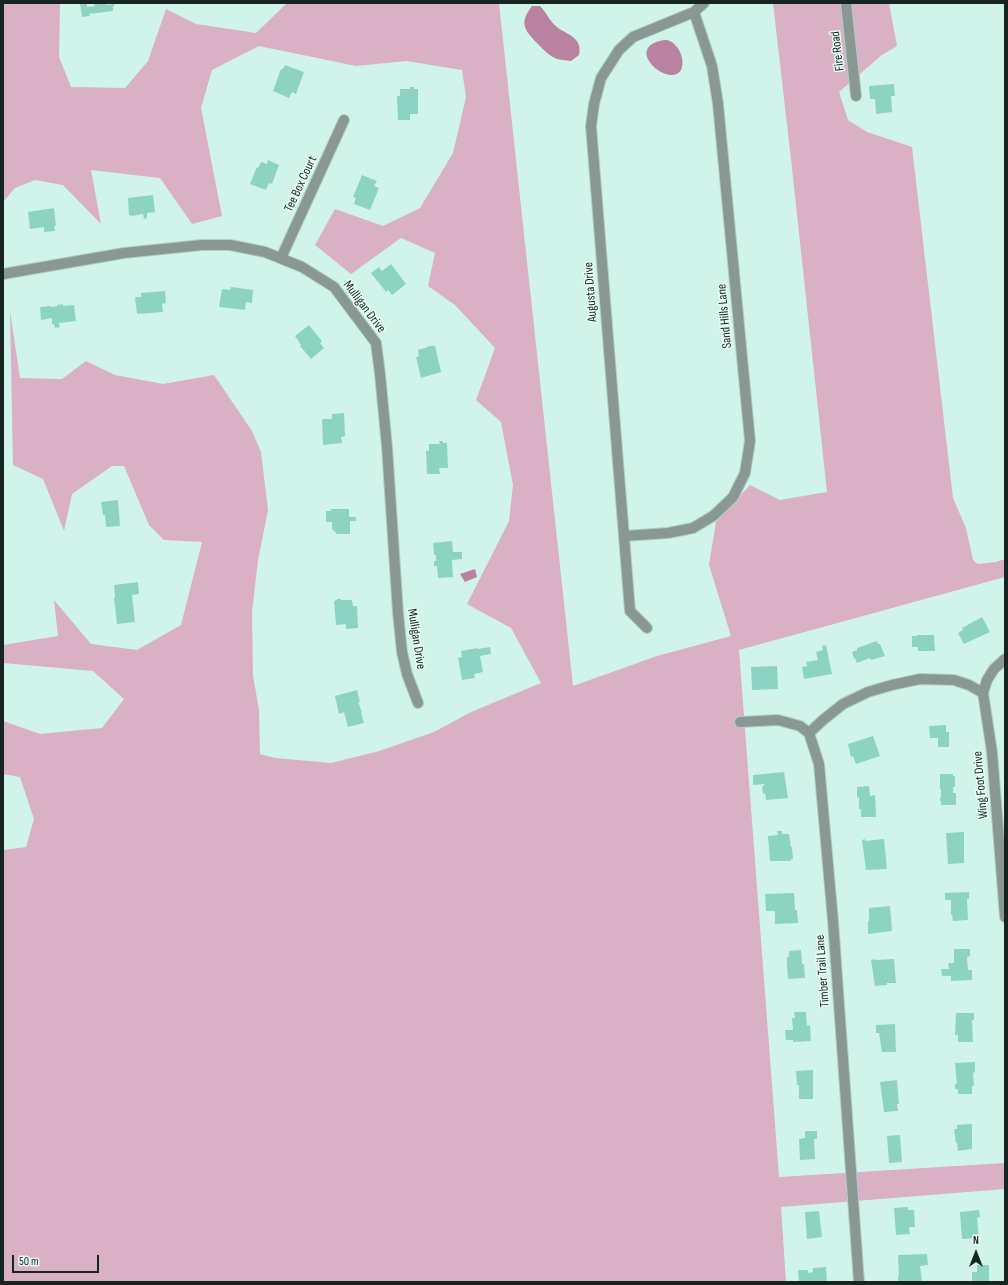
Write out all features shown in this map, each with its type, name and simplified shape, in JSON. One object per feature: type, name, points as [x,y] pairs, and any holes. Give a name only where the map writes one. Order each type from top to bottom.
[{"type":"street","name":"Augusta Drive","points":[[647,628],[630,611],[592,126],[594,104],[601,78],[619,50],[633,37],[694,12],[704,3]]},
{"type":"street","name":"Fire Road","points":[[846,3],[856,96]]},
{"type":"street","name":"Sand Hills Lane","points":[[624,536],[668,533],[693,528],[713,516],[733,497],[745,473],[750,441],[718,104],[712,66],[694,12]]},
{"type":"street","name":"Tee Box Court","points":[[280,258],[344,120]]},
{"type":"street","name":"Mulligan Drive","points":[[3,274],[124,254],[202,245],[230,245],[265,252],[280,258],[302,267],[334,287],[376,343],[387,447],[397,605],[402,652],[407,674],[418,703]]},
{"type":"street","points":[[740,722],[778,720],[800,726],[809,733],[843,704],[868,692],[920,679],[954,680],[983,693],[994,669],[1005,659]]},
{"type":"street","name":"Wing Foot Drive","points":[[983,693],[992,752],[1005,917]]},
{"type":"street","name":"Timber Trail Lane","points":[[809,733],[819,764],[823,796],[859,1282]]},
{"type":"shaded area","points":[[3,3],[60,3],[59,57],[71,87],[125,88],[148,61],[166,9],[196,24],[256,33],[287,3],[499,3],[573,686],[657,656],[731,636],[709,565],[716,522],[750,485],[780,500],[827,492],[773,3],[889,3],[897,46],[882,55],[839,92],[848,120],[867,132],[912,147],[953,498],[966,528],[973,560],[978,564],[996,562],[1005,559],[1005,577],[739,650],[779,1177],[1005,1163],[1005,1189],[781,1207],[786,1282],[3,1282],[3,850],[26,847],[34,819],[20,777],[3,774],[3,721],[40,734],[102,728],[124,699],[93,671],[3,663],[3,645],[58,636],[54,600],[91,644],[137,650],[181,625],[202,542],[164,540],[149,525],[124,466],[112,466],[72,494],[64,531],[43,479],[13,465],[10,311],[20,378],[62,379],[86,361],[115,375],[163,384],[214,375],[252,431],[261,452],[268,510],[258,560],[252,612],[253,676],[259,710],[260,754],[275,758],[331,763],[379,751],[434,732],[471,712],[541,683],[511,628],[467,604],[509,521],[513,485],[501,422],[476,400],[495,348],[455,305],[428,286],[435,253],[401,238],[351,274],[315,245],[335,209],[383,226],[420,208],[453,153],[466,97],[462,70],[406,61],[356,66],[259,46],[212,70],[201,108],[222,216],[192,224],[160,178],[91,170],[101,224],[63,185],[35,180],[15,188],[3,202]]},
{"type":"shaded area","points":[[532,6],[540,6],[555,26],[574,38],[579,45],[579,55],[571,61],[552,57],[529,35],[524,22],[525,17]]},
{"type":"shaded area","points":[[665,40],[671,41],[676,45],[682,57],[682,69],[673,75],[659,71],[648,60],[648,48],[654,43]]},
{"type":"shaded area","points":[[475,569],[477,577],[465,582],[460,574]]},
{"type":"building","points":[[87,3],[87,7],[95,6],[94,3],[107,3],[107,5],[114,4],[115,6],[113,6],[113,11],[89,14],[90,16],[82,17],[80,4]]},
{"type":"building","points":[[285,65],[304,72],[296,94],[292,92],[289,98],[273,91],[281,69],[283,69]]},
{"type":"building","points":[[894,84],[895,96],[891,96],[892,112],[876,114],[875,99],[870,99],[869,86]]},
{"type":"building","points":[[410,87],[418,89],[418,114],[410,114],[410,120],[398,120],[397,96],[400,96],[400,89],[410,89]]},
{"type":"building","points":[[268,160],[279,165],[272,184],[269,183],[266,190],[250,184],[257,167],[258,168],[261,162],[267,164]]},
{"type":"building","points":[[362,175],[377,181],[374,186],[379,188],[370,210],[354,204],[356,198],[353,197]]},
{"type":"building","points":[[153,195],[155,212],[147,213],[147,218],[144,219],[143,214],[132,216],[129,215],[128,198]]},
{"type":"building","points":[[54,208],[56,226],[54,226],[55,231],[44,232],[44,227],[30,229],[28,212]]},
{"type":"building","points":[[391,264],[406,284],[392,295],[388,290],[386,292],[371,273],[379,267],[382,271]]},
{"type":"building","points":[[231,287],[253,290],[252,303],[246,302],[245,310],[219,307],[222,289],[230,290]]},
{"type":"building","points":[[165,291],[166,303],[162,304],[163,312],[137,314],[135,297],[141,297],[141,293]]},
{"type":"building","points":[[63,304],[63,306],[74,305],[76,321],[59,323],[60,327],[55,328],[54,324],[52,324],[52,318],[41,320],[40,307],[51,307]]},
{"type":"building","points":[[309,325],[322,341],[320,343],[324,348],[311,359],[300,346],[301,345],[295,336]]},
{"type":"building","points":[[428,346],[435,346],[441,372],[421,378],[416,357],[419,356],[418,350]]},
{"type":"building","points":[[344,413],[345,436],[341,437],[342,443],[323,445],[322,419],[332,419],[332,414]]},
{"type":"building","points":[[439,441],[447,443],[448,468],[439,468],[440,474],[427,474],[426,451],[429,451],[429,444],[440,444]]},
{"type":"building","points":[[118,500],[120,526],[106,527],[105,515],[103,515],[101,502]]},
{"type":"building","points":[[331,509],[349,509],[349,517],[356,517],[356,521],[350,521],[350,534],[337,534],[332,529],[332,522],[326,522],[326,511],[331,511]]},
{"type":"building","points":[[452,541],[453,552],[462,552],[462,559],[452,560],[453,577],[438,578],[437,566],[434,566],[436,555],[434,555],[433,543]]},
{"type":"building","points":[[138,582],[139,594],[132,595],[135,622],[117,624],[114,585]]},
{"type":"building","points":[[337,599],[352,600],[353,606],[357,606],[358,628],[346,629],[346,624],[336,625],[334,601]]},
{"type":"building","points":[[982,617],[990,632],[964,644],[958,633],[963,630],[962,628]]},
{"type":"building","points":[[934,635],[935,651],[918,651],[918,647],[912,647],[912,636]]},
{"type":"building","points":[[877,641],[878,644],[880,644],[885,656],[871,660],[870,658],[857,663],[852,652],[857,650],[857,648]]},
{"type":"building","points":[[826,645],[832,674],[804,679],[802,667],[807,666],[806,662],[818,660],[816,652],[823,650],[822,646]]},
{"type":"building","points":[[490,647],[491,654],[480,656],[483,672],[474,674],[475,678],[462,680],[458,658],[462,657],[461,651]]},
{"type":"building","points":[[777,666],[778,689],[752,690],[751,667]]},
{"type":"building","points":[[357,690],[360,702],[358,702],[364,723],[348,727],[344,712],[339,714],[335,696]]},
{"type":"building","points":[[946,725],[946,732],[949,732],[949,747],[938,747],[938,738],[930,738],[929,726]]},
{"type":"building","points":[[873,736],[880,756],[856,764],[853,756],[851,757],[848,744]]},
{"type":"building","points":[[784,772],[788,798],[766,800],[765,793],[763,794],[762,786],[764,786],[764,784],[753,785],[753,775]]},
{"type":"building","points":[[940,774],[953,774],[953,776],[955,776],[955,787],[953,787],[953,793],[956,793],[956,805],[941,805]]},
{"type":"building","points":[[869,786],[870,796],[875,795],[876,817],[861,817],[859,797],[857,798],[857,787]]},
{"type":"building","points":[[777,831],[782,831],[782,834],[789,834],[793,859],[791,859],[791,861],[770,861],[768,836],[778,835]]},
{"type":"building","points":[[964,832],[964,863],[948,864],[946,833]]},
{"type":"building","points":[[865,839],[865,841],[884,839],[887,869],[866,870],[862,840]]},
{"type":"building","points":[[969,892],[969,899],[967,899],[968,920],[953,921],[951,915],[951,900],[945,900],[945,893]]},
{"type":"building","points":[[794,893],[795,910],[797,910],[798,923],[775,924],[775,911],[766,911],[765,894]]},
{"type":"building","points":[[890,906],[892,931],[868,934],[869,908]]},
{"type":"building","points":[[954,949],[970,949],[970,956],[967,957],[968,970],[972,970],[972,980],[951,981],[951,976],[942,976],[941,969],[949,969],[948,963],[954,963]]},
{"type":"building","points":[[801,950],[805,978],[788,979],[787,957],[789,957],[789,951]]},
{"type":"building","points":[[894,959],[896,983],[887,983],[887,985],[875,986],[871,960]]},
{"type":"building","points":[[794,1012],[806,1012],[807,1026],[810,1025],[811,1041],[793,1042],[793,1040],[786,1040],[785,1030],[793,1030],[792,1018],[795,1018]]},
{"type":"building","points":[[956,1013],[974,1013],[974,1020],[972,1020],[973,1042],[958,1042],[958,1035],[955,1035]]},
{"type":"building","points":[[895,1024],[896,1052],[882,1052],[879,1033],[876,1033],[876,1025]]},
{"type":"building","points":[[975,1062],[975,1072],[973,1073],[974,1086],[972,1086],[972,1094],[958,1094],[958,1089],[955,1089],[955,1084],[957,1084],[955,1063]]},
{"type":"building","points":[[813,1070],[813,1099],[799,1099],[799,1085],[797,1085],[796,1071]]},
{"type":"building","points":[[897,1080],[899,1104],[897,1104],[898,1111],[884,1112],[880,1082]]},
{"type":"building","points":[[972,1124],[972,1149],[958,1151],[954,1129],[957,1129],[957,1125]]},
{"type":"building","points":[[805,1131],[817,1131],[817,1139],[814,1139],[815,1159],[800,1160],[799,1139],[805,1138]]},
{"type":"building","points":[[900,1135],[902,1162],[889,1163],[887,1136]]},
{"type":"building","points":[[908,1207],[908,1210],[914,1210],[915,1227],[909,1227],[910,1234],[896,1235],[894,1208]]},
{"type":"building","points":[[979,1210],[980,1217],[977,1218],[979,1238],[962,1239],[960,1212]]},
{"type":"building","points":[[819,1211],[822,1237],[807,1239],[805,1212]]},
{"type":"building","points":[[927,1254],[928,1265],[920,1266],[922,1282],[898,1282],[898,1255]]},
{"type":"building","points":[[977,1265],[989,1265],[989,1282],[972,1282],[972,1272],[977,1272]]},
{"type":"building","points":[[826,1267],[827,1282],[799,1281],[798,1270],[808,1270],[808,1273],[813,1272],[813,1268]]}]
